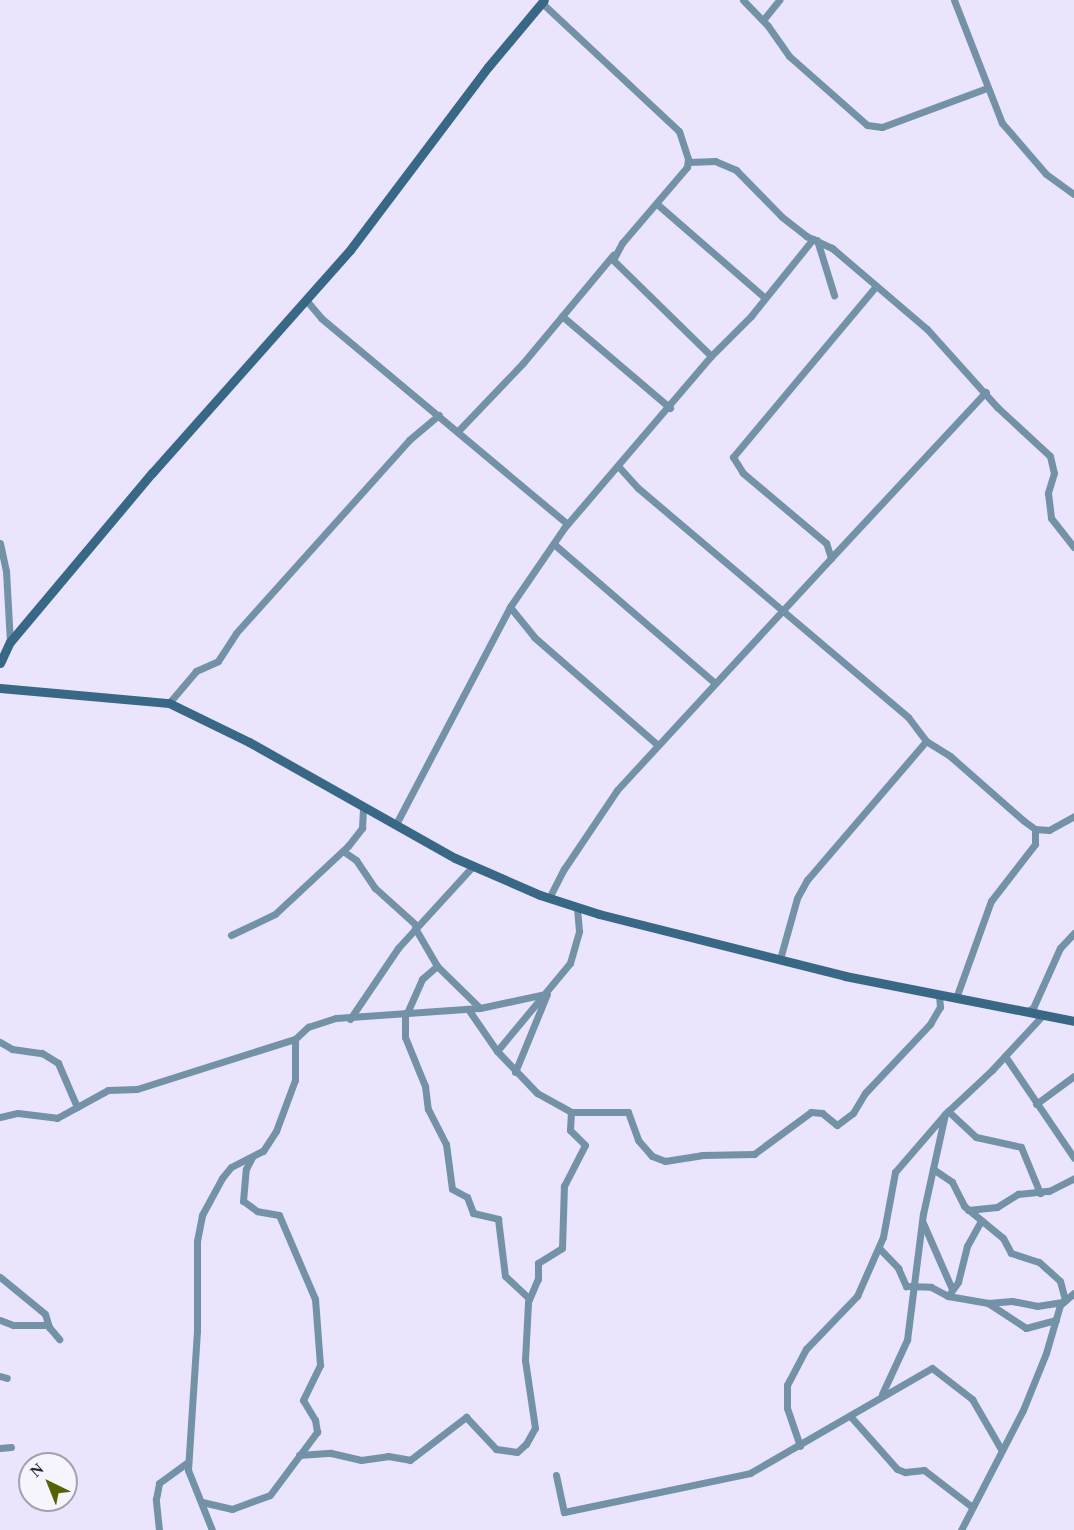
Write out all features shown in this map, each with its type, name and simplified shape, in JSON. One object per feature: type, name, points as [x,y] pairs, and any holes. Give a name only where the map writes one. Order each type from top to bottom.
[{"type":"street","points":[[743,0],[763,20],[800,67],[874,127],[987,88]]},
{"type":"street","points":[[763,20],[779,0]]},
{"type":"street","points":[[954,0],[1002,123],[1054,182],[1074,194]]},
{"type":"street","points":[[0,663],[10,642],[152,473],[306,300],[405,181],[483,73],[543,1],[677,128],[689,162]]},
{"type":"street","points":[[689,162],[715,161],[736,170],[782,217],[815,239],[920,322],[1050,456],[1054,473],[1048,493],[1051,518],[1074,547]]},
{"type":"street","points":[[458,431],[562,316],[657,204],[689,162]]},
{"type":"street","points":[[657,204],[712,255],[750,281],[765,298]]},
{"type":"street","points":[[815,239],[834,295]]},
{"type":"street","points":[[396,824],[510,607],[555,545],[567,524],[619,467],[711,356],[765,298],[815,239]]},
{"type":"street","points":[[614,254],[613,260],[622,272],[711,356]]},
{"type":"street","points":[[831,558],[826,543],[743,473],[734,457],[876,286]]},
{"type":"street","points":[[306,300],[321,318],[567,524]]},
{"type":"street","points":[[562,316],[670,408]]},
{"type":"street","points":[[549,898],[564,869],[610,799],[986,392]]},
{"type":"street","points":[[169,703],[196,671],[218,661],[236,633],[409,440],[439,415]]},
{"type":"street","points":[[619,467],[638,488],[908,717],[926,741],[950,756],[1035,829],[1049,830],[1074,816]]},
{"type":"street","points":[[0,543],[6,571],[10,642]]},
{"type":"street","points":[[555,545],[715,683]]},
{"type":"street","points":[[510,607],[534,637],[658,745]]},
{"type":"street","points":[[0,688],[169,703],[473,866],[549,898],[577,907],[939,996],[1074,1021]]},
{"type":"street","points":[[780,958],[797,898],[807,880],[926,741]]},
{"type":"street","points":[[231,935],[275,914],[343,851],[362,828],[363,806]]},
{"type":"street","points":[[956,998],[991,901],[1035,844],[1035,829]]},
{"type":"street","points":[[343,851],[356,860],[375,888],[416,927],[437,966],[480,1008]]},
{"type":"street","points":[[350,1019],[416,927],[473,866]]},
{"type":"street","points":[[497,1051],[520,1018],[546,993],[574,954],[579,931],[577,907]]},
{"type":"street","points":[[1026,1011],[1033,1008],[1060,948],[1074,933]]},
{"type":"street","points":[[437,966],[419,983],[406,1013],[405,1037],[425,1086],[428,1109],[446,1144],[452,1189],[467,1197],[473,1213],[498,1219],[505,1276],[530,1298]]},
{"type":"street","points":[[0,1117],[18,1113],[57,1118],[108,1090],[137,1089],[295,1039],[317,1024],[406,1013],[480,1008],[546,993]]},
{"type":"street","points":[[515,1072],[546,993]]},
{"type":"street","points":[[468,1009],[497,1051],[537,1093],[571,1112],[628,1112],[638,1140],[652,1156],[665,1161],[702,1155],[754,1155],[811,1112],[822,1113],[836,1125],[844,1120],[865,1093],[930,1024],[940,1007],[939,996]]},
{"type":"street","points":[[800,1446],[787,1408],[787,1385],[806,1349],[857,1296],[879,1248],[891,1211],[895,1172],[947,1112],[1005,1056],[1043,1015]]},
{"type":"street","points":[[212,1530],[188,1462],[197,1331],[196,1247],[202,1215],[231,1167],[252,1157],[270,1143],[295,1080],[292,1053],[295,1039]]},
{"type":"street","points":[[0,1042],[12,1049],[42,1053],[58,1063],[77,1107]]},
{"type":"street","points":[[1005,1056],[1074,1158]]},
{"type":"street","points":[[1036,1104],[1073,1079]]},
{"type":"street","points":[[299,1455],[331,1453],[361,1460],[388,1456],[410,1460],[466,1417],[496,1449],[513,1453],[521,1450],[535,1428],[525,1360],[530,1298],[538,1279],[538,1263],[556,1254],[564,1241],[564,1186],[585,1145],[570,1130],[571,1112]]},
{"type":"street","points":[[882,1394],[907,1340],[922,1221],[947,1112]]},
{"type":"street","points":[[947,1112],[976,1137],[1021,1148],[1040,1193]]},
{"type":"street","points":[[202,1502],[232,1509],[263,1499],[281,1484],[317,1432],[315,1420],[303,1400],[320,1365],[315,1299],[279,1215],[257,1211],[243,1201],[252,1157]]},
{"type":"street","points":[[933,1169],[952,1182],[968,1210],[1003,1238],[1015,1256],[1039,1262],[1060,1281],[1064,1301]]},
{"type":"street","points":[[968,1210],[997,1207],[1018,1194],[1040,1193],[1074,1178]]},
{"type":"street","points":[[922,1221],[950,1292]]},
{"type":"street","points":[[950,1292],[958,1282],[968,1246],[981,1221]]},
{"type":"street","points":[[879,1248],[898,1268],[904,1285],[931,1287],[988,1303],[1012,1301],[1030,1306],[1064,1301]]},
{"type":"street","points":[[0,1277],[45,1314],[48,1325],[59,1339]]},
{"type":"street","points":[[961,1530],[1039,1373],[1064,1301],[1074,1293]]},
{"type":"street","points":[[988,1303],[999,1314],[1026,1328],[1056,1320]]},
{"type":"street","points":[[0,1320],[13,1325],[48,1325]]},
{"type":"street","points":[[556,1475],[564,1512],[750,1473],[851,1417],[912,1376],[937,1369],[976,1404],[1001,1449]]},
{"type":"street","points":[[851,1417],[897,1469],[905,1472],[920,1468],[971,1506]]},
{"type":"street","points":[[0,1448],[11,1448]]},
{"type":"street","points":[[159,1530],[156,1499],[159,1483],[188,1462]]}]
